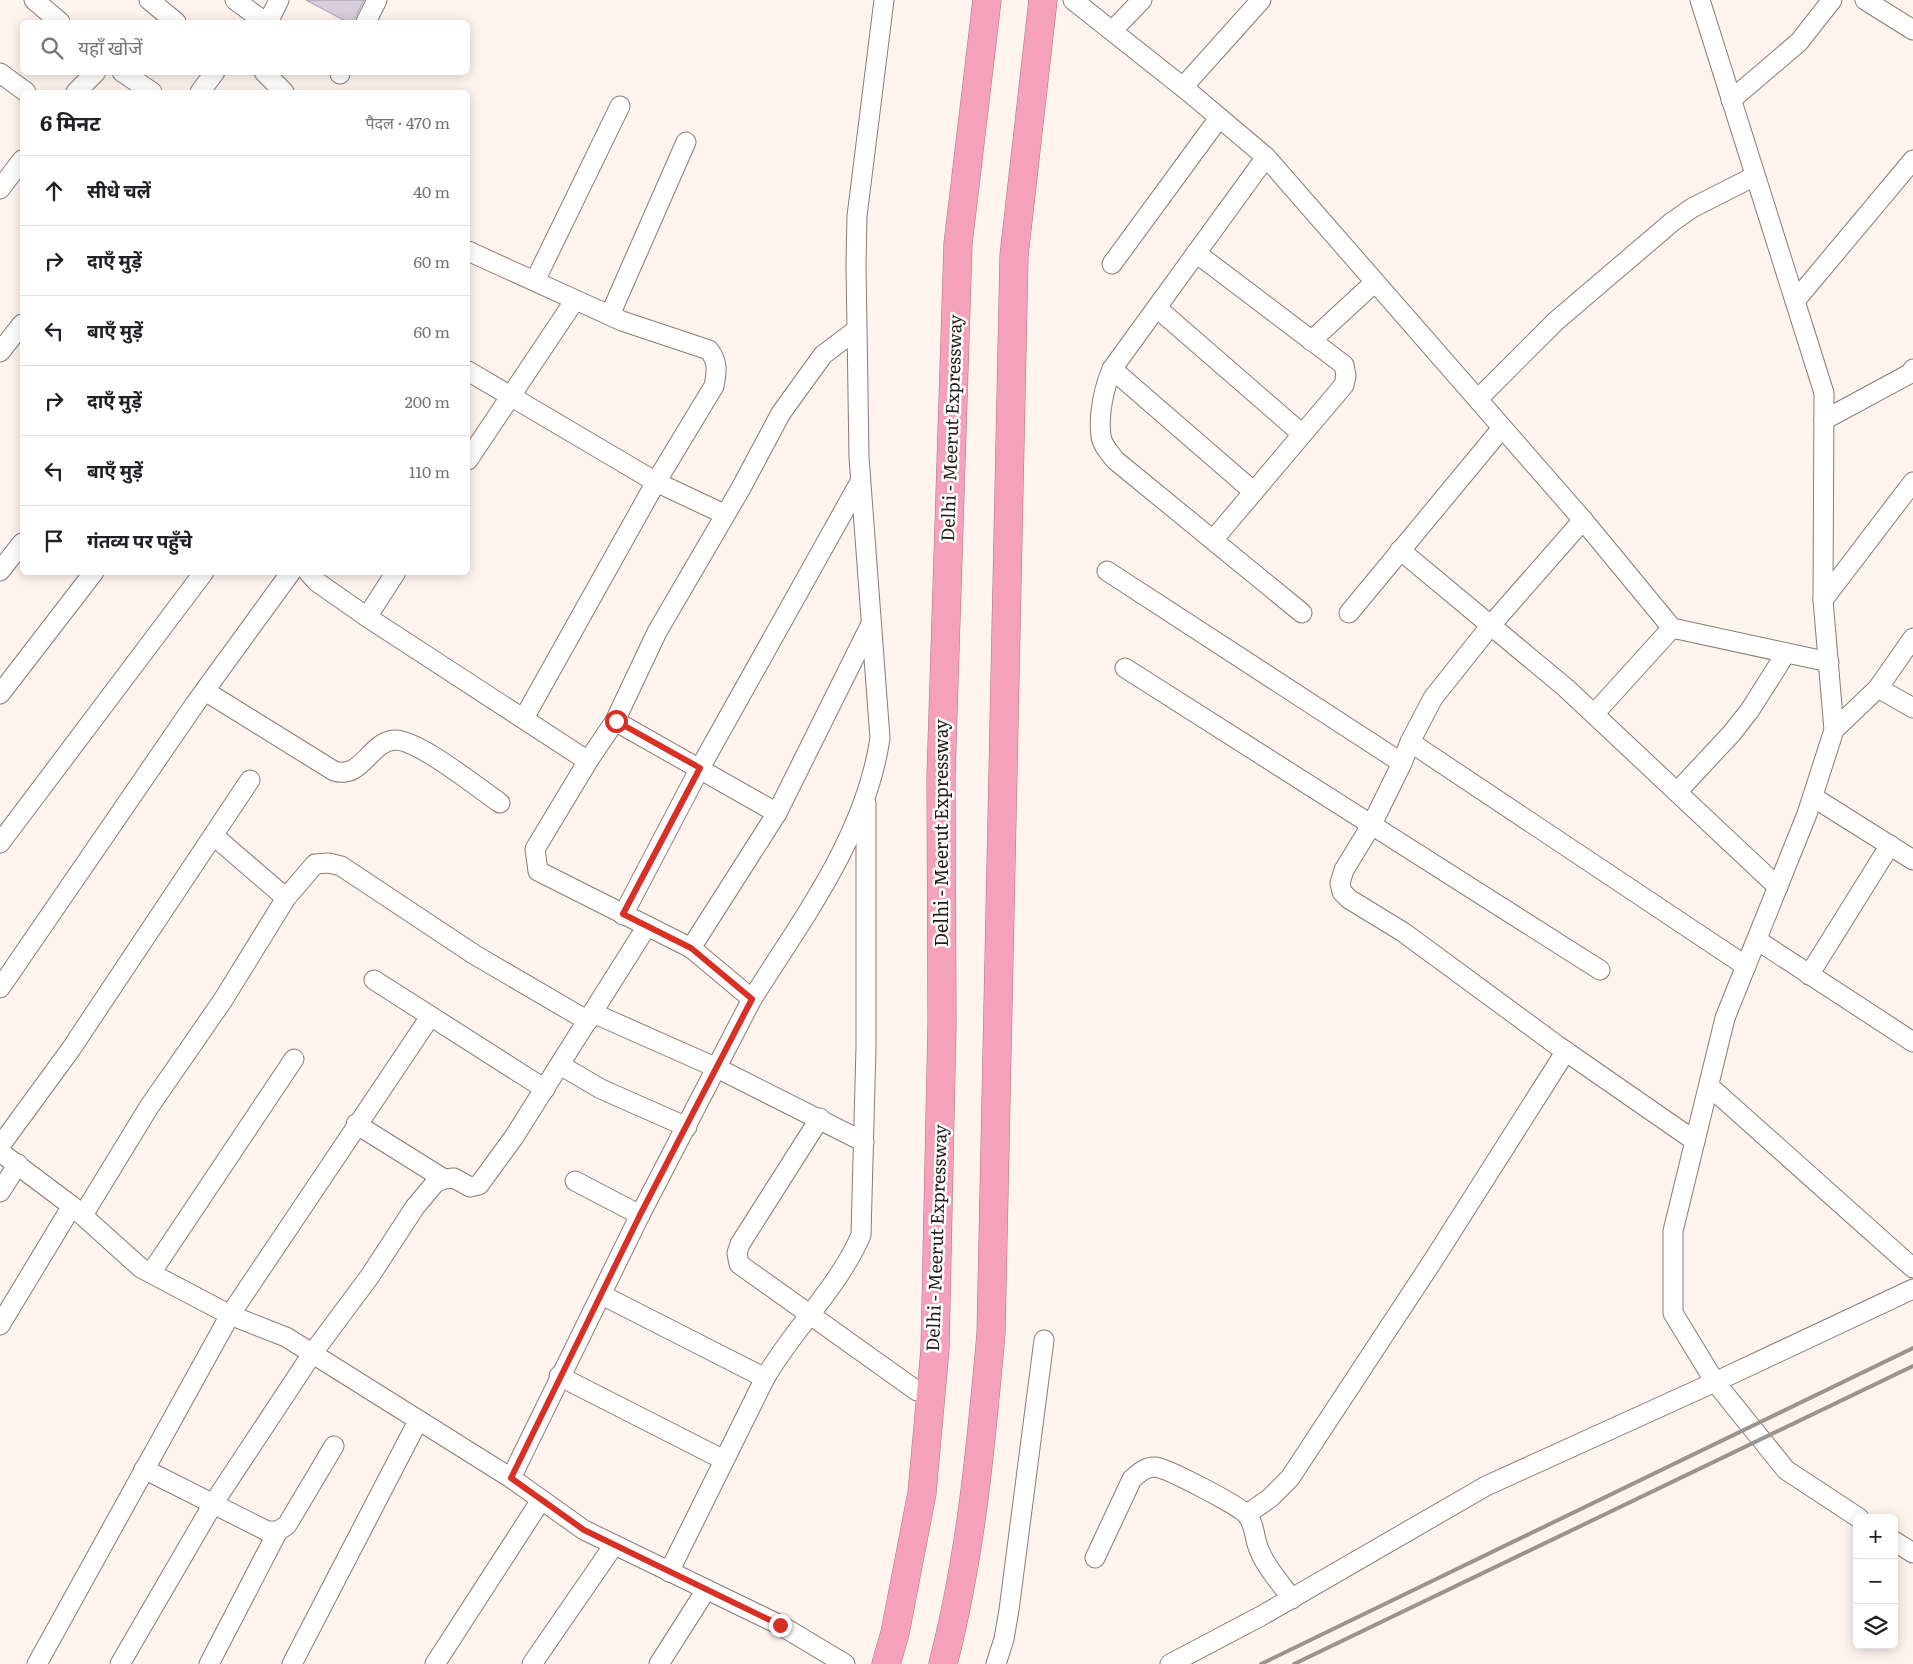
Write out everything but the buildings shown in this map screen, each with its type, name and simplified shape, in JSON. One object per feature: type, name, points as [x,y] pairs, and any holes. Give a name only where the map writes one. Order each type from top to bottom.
[{"type":"highway","name":"Delhi - Meerut Expressway","points":[[886,1664],[895,1633],[922,1493],[935,1349],[942,1024],[941,776],[958,244],[986,0]]},
{"type":"highway","points":[[944,1664],[956,1614],[979,1473],[991,1334],[1014,256],[1043,0]]},
{"type":"street","points":[[34,0],[58,20]]},
{"type":"street","points":[[149,0],[174,20]]},
{"type":"street","points":[[235,0],[264,20]]},
{"type":"street","points":[[268,20],[279,0]]},
{"type":"street","points":[[367,20],[377,0]]},
{"type":"street","points":[[511,1478],[559,1376],[602,1295],[640,1215],[752,999],[834,868],[866,796],[876,762],[880,738],[860,482],[856,330],[857,216],[884,0]]},
{"type":"street","points":[[1073,0],[1183,87],[1266,157],[1583,520],[1672,628],[1829,662]]},
{"type":"street","points":[[1112,32],[1142,0]]},
{"type":"street","points":[[1183,87],[1261,0]]},
{"type":"street","points":[[1700,0],[1824,393],[1823,600],[1834,730],[1813,796],[1726,1018],[1672,1231],[1672,1313],[1715,1382],[1786,1470],[1853,1514]]},
{"type":"street","points":[[1731,100],[1799,42],[1832,0]]},
{"type":"street","points":[[1865,0],[1913,30]]},
{"type":"street","points":[[0,73],[23,90]]},
{"type":"street","points":[[78,90],[93,75]]},
{"type":"street","points":[[126,75],[149,90]]},
{"type":"street","points":[[202,90],[213,75]]},
{"type":"street","points":[[267,75],[282,90]]},
{"type":"street","points":[[535,282],[620,106]]},
{"type":"street","points":[[1112,264],[1219,118]]},
{"type":"street","points":[[610,315],[686,142]]},
{"type":"street","points":[[1266,157],[1112,369],[1106,384],[1102,407],[1101,436],[1105,446],[1115,460],[1302,613]]},
{"type":"street","points":[[1794,301],[1913,160]]},
{"type":"street","points":[[1,184],[20,162]]},
{"type":"street","points":[[1478,399],[1556,321],[1672,222],[1692,208],[1755,176]]},
{"type":"street","points":[[470,252],[610,315],[708,350],[716,359],[717,370],[714,386],[656,482],[524,718]]},
{"type":"street","points":[[1196,253],[1344,365],[1346,376],[1344,385],[1213,540]]},
{"type":"street","points":[[1311,341],[1375,282]]},
{"type":"street","points":[[470,457],[509,395],[575,300]]},
{"type":"street","points":[[1157,308],[1302,434]]},
{"type":"street","points":[[8,346],[20,327]]},
{"type":"street","points":[[752,999],[691,948],[538,871],[535,849],[588,761],[616,721],[657,632],[724,514],[741,488],[781,413],[823,355],[856,330]]},
{"type":"street","points":[[1112,369],[1254,492]]},
{"type":"street","points":[[1824,420],[1911,373],[1913,369]]},
{"type":"street","points":[[470,372],[656,482],[724,514]]},
{"type":"street","points":[[1349,613],[1502,428]]},
{"type":"street","points":[[623,914],[700,768],[860,482]]},
{"type":"street","points":[[1823,600],[1913,482]]},
{"type":"street","points":[[1583,520],[1492,625],[1433,698],[1410,742],[1402,764],[1372,824],[1344,870],[1340,883],[1342,892],[1349,899],[1404,932],[1566,1051],[1695,1141]]},
{"type":"street","points":[[0,571],[20,546]]},
{"type":"street","points":[[1400,550],[1492,625],[1594,714],[1778,887]]},
{"type":"street","points":[[1106,570],[1402,764]]},
{"type":"street","points":[[0,694],[92,575]]},
{"type":"street","points":[[0,844],[202,575]]},
{"type":"street","points":[[0,988],[205,691],[289,575]]},
{"type":"street","points":[[311,575],[367,617],[588,761]]},
{"type":"street","points":[[367,617],[394,575]]},
{"type":"street","points":[[691,948],[777,813],[871,623]]},
{"type":"street","points":[[1594,714],[1672,628]]},
{"type":"street","points":[[1834,730],[1878,688],[1913,638]]},
{"type":"street","points":[[1676,792],[1736,728],[1786,653]]},
{"type":"street","points":[[1125,668],[1600,970]]},
{"type":"street","points":[[1878,688],[1913,708]]},
{"type":"street","points":[[205,691],[334,771],[343,774],[352,771],[381,746],[394,740],[404,741],[419,747],[500,803]]},
{"type":"street","points":[[616,721],[777,813]]},
{"type":"street","points":[[1410,742],[1746,966]]},
{"type":"street","points":[[0,1146],[71,1049],[250,780]]},
{"type":"street","points":[[670,1572],[765,1378],[855,1249],[861,1235],[866,1047],[866,796]]},
{"type":"street","points":[[1813,796],[1913,860]]},
{"type":"street","points":[[214,836],[286,898]]},
{"type":"street","points":[[1809,975],[1890,845]]},
{"type":"street","points":[[0,1325],[77,1210],[223,1000],[286,898],[315,864],[329,863],[341,866],[475,956],[590,1017],[717,1068],[820,1118],[864,1142]]},
{"type":"street","points":[[120,1664],[213,1504],[312,1354],[370,1276],[415,1207],[436,1182],[444,1179],[454,1178],[470,1187],[479,1185],[514,1138],[647,926]]},
{"type":"street","points":[[1757,940],[1809,975],[1911,1037]]},
{"type":"street","points":[[374,980],[545,1089]]},
{"type":"street","points":[[37,1664],[230,1315],[356,1124],[430,1017]]},
{"type":"street","points":[[1247,1514],[1270,1498],[1290,1478],[1439,1251],[1566,1051]]},
{"type":"street","points":[[151,1273],[294,1060]]},
{"type":"street","points":[[560,1065],[601,1089],[687,1126]]},
{"type":"street","points":[[1709,1086],[1913,1268]]},
{"type":"street","points":[[820,1118],[740,1244],[737,1253],[739,1264],[747,1272],[810,1313],[917,1391]]},
{"type":"street","points":[[356,1124],[444,1179]]},
{"type":"street","points":[[0,1152],[77,1210],[142,1268],[230,1315],[286,1337],[511,1478],[584,1530],[780,1625],[845,1664]]},
{"type":"street","points":[[0,1192],[18,1164]]},
{"type":"street","points":[[575,1182],[640,1215]]},
{"type":"street","points":[[1170,1664],[1292,1598],[1486,1486],[1913,1289]]},
{"type":"street","points":[[602,1295],[765,1378]]},
{"type":"street","points":[[996,1664],[1004,1639],[1009,1610],[1044,1340]]},
{"type":"street","points":[[559,1376],[724,1460]]},
{"type":"street","points":[[292,1664],[418,1421]]},
{"type":"street","points":[[209,1664],[278,1531],[287,1525],[334,1446]]},
{"type":"street","points":[[1095,1558],[1132,1479],[1143,1470],[1154,1467],[1170,1471],[1247,1514],[1254,1527],[1257,1543],[1263,1558],[1292,1598]]},
{"type":"street","points":[[144,1469],[267,1531],[278,1531]]},
{"type":"street","points":[[435,1664],[540,1500]]},
{"type":"street","points":[[1898,1544],[1913,1553]]},
{"type":"street","points":[[532,1664],[614,1545]]},
{"type":"street","points":[[659,1664],[706,1590]]},
{"type":"railway","points":[[1261,1664],[1913,1348]]},
{"type":"railway","points":[[1294,1664],[1913,1366]]},
{"type":"route","points":[[616,721],[700,768],[623,914],[691,948],[740,987],[752,999],[640,1215],[602,1295],[559,1376],[511,1478],[584,1530],[780,1625]]}]
